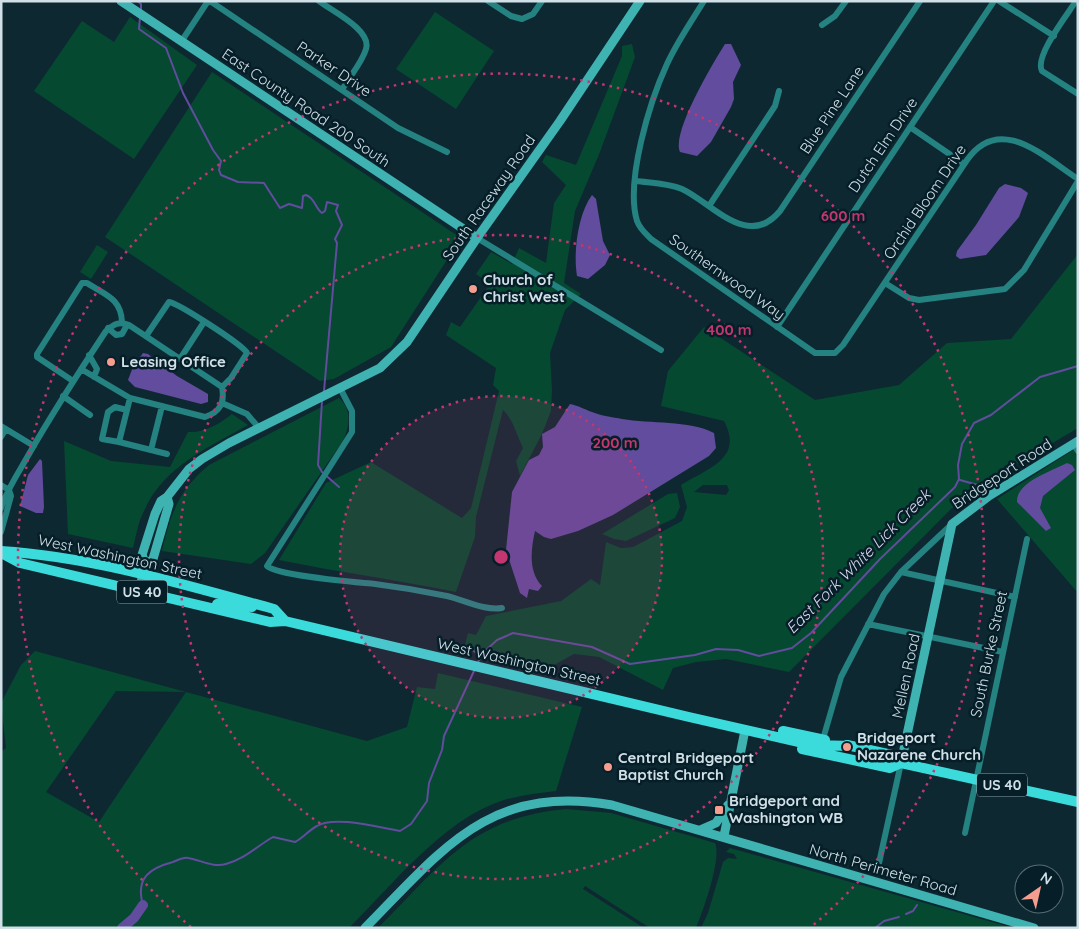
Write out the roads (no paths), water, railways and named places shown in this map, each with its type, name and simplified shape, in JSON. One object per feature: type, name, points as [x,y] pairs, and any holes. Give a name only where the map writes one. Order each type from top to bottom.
[{"type":"main road","name":"West Washington Street","points":[[1,552],[40,555],[144,569],[274,609],[286,621]]},
{"type":"main road","name":"West Washington Street","points":[[1,552],[20,563],[138,592],[270,622],[286,621],[745,730],[757,740],[890,768],[901,763]]},
{"type":"main road","points":[[20,563],[24,557],[40,555]]},
{"type":"main road","points":[[20,563],[47,561],[125,576],[144,569]]},
{"type":"main road","points":[[138,592],[156,589],[222,605],[249,608],[260,606]]},
{"type":"main road","name":"West Washington Street","points":[[745,730],[759,726],[853,746],[892,755],[901,763],[1078,802]]},
{"type":"main road","points":[[745,730],[812,744],[853,746]]},
{"type":"street","name":"East County Road 200 South","points":[[121,1],[477,238]]},
{"type":"street","points":[[181,42],[209,1]]},
{"type":"street","name":"Parker Drive","points":[[209,1],[398,128],[447,152]]},
{"type":"street","points":[[319,1],[360,29],[367,41],[366,50],[342,90]]},
{"type":"street","points":[[488,1],[511,16],[522,19],[531,16],[542,1]]},
{"type":"street","name":"South Raceway Road","points":[[138,592],[144,569],[153,559],[169,504],[167,497],[178,480],[202,459],[259,428],[380,368],[401,350],[477,238],[560,122],[640,1]]},
{"type":"street","name":"Southernwood Way","points":[[704,1],[676,46],[656,89],[643,136],[636,182],[635,205],[641,230],[650,239],[815,353],[823,354]]},
{"type":"street","points":[[822,25],[833,18],[846,1]]},
{"type":"street","name":"Blue Pine Lane","points":[[709,206],[735,223],[749,226],[770,220],[780,211],[920,1]]},
{"type":"street","name":"Dutch Elm Drive","points":[[777,327],[994,1]]},
{"type":"street","points":[[998,1],[1054,36]]},
{"type":"street","points":[[1076,1],[1042,54],[1040,66],[1042,71],[1078,94]]},
{"type":"street","points":[[636,182],[675,187],[709,206],[775,106],[778,91]]},
{"type":"street","points":[[910,127],[964,164]]},
{"type":"street","name":"Orchid Bloom Drive","points":[[823,354],[835,353],[844,344],[964,164],[974,150],[981,145],[1001,138],[1020,142],[1078,180]]},
{"type":"street","points":[[885,283],[909,298],[919,300],[1005,289],[1024,270],[1078,180]]},
{"type":"street","points":[[477,238],[661,350]]},
{"type":"street","points":[[73,381],[37,357],[37,354],[82,283],[87,283],[118,303],[122,309],[125,323],[122,334],[116,335],[108,328]]},
{"type":"street","points":[[146,336],[170,302],[176,303],[248,353],[231,378],[222,387]]},
{"type":"street","points":[[180,359],[204,322]]},
{"type":"street","points":[[1,532],[9,490],[63,396],[108,328],[125,323],[222,387],[224,397],[215,414],[205,417],[130,398],[81,369]]},
{"type":"street","points":[[90,355],[97,369],[94,377]]},
{"type":"street","points":[[340,388],[351,406],[353,426],[350,438],[267,566],[272,570],[403,588],[456,598],[494,609],[502,608]]},
{"type":"street","points":[[63,396],[90,415]]},
{"type":"street","points":[[119,442],[130,398]]},
{"type":"street","points":[[222,403],[247,414],[259,428]]},
{"type":"street","points":[[151,450],[162,406]]},
{"type":"street","points":[[127,410],[111,408],[102,439],[167,454]]},
{"type":"street","points":[[1,437],[4,427],[34,446]]},
{"type":"street","name":"Bridgeport Road","points":[[823,740],[837,686],[884,594],[901,572],[952,524],[989,496],[1076,445]]},
{"type":"street","points":[[1,485],[9,490]]},
{"type":"street","points":[[1,508],[6,502]]},
{"type":"street","name":"Mellen Road","points":[[879,863],[952,524]]},
{"type":"street","name":"South Burke Street","points":[[965,833],[1027,540]]},
{"type":"street","points":[[901,572],[1014,597]]},
{"type":"street","points":[[868,624],[1003,652]]},
{"type":"street","points":[[724,836],[745,730]]},
{"type":"street","name":"North Perimeter Road","points":[[365,928],[454,840],[481,823],[515,808],[546,802],[580,800],[612,805],[724,836],[1034,928]]},
{"type":"street","points":[[700,830],[716,823],[731,801]]},
{"type":"waterway","points":[[137,1],[141,4],[141,9]]},
{"type":"waterway","points":[[140,17],[139,29],[166,48],[183,93],[213,150],[221,161],[219,170],[221,175],[238,182],[264,183],[280,208],[289,204],[302,208],[303,196],[306,195],[311,198],[322,213],[325,211],[327,202],[338,205],[336,211],[342,225],[335,239],[337,243],[324,391]]},
{"type":"waterway","name":"East Fork White Lick Creek","points":[[478,662],[483,653],[497,640],[513,633],[592,647],[630,664],[695,655],[716,649],[738,650],[759,656],[792,648],[811,633],[880,559],[955,487],[959,479],[958,465],[962,444],[974,423],[991,415],[1040,377],[1078,366]]},
{"type":"waterway","points":[[322,401],[318,465],[322,472],[339,487]]},
{"type":"waterway","points":[[960,480],[992,489]]},
{"type":"waterway","points":[[465,645],[481,656]]},
{"type":"waterway","name":"East Fork White Lick Creek","points":[[143,905],[141,888],[146,876],[157,867],[181,859],[188,858],[216,865],[226,864],[245,856],[273,837],[295,842],[314,828],[325,823],[346,822],[400,831],[411,824],[427,801],[429,783],[442,750],[444,736],[474,671]]},
{"type":"waterway","name":"East Fork White Lick Creek","points":[[122,928],[134,918],[143,905]]},
{"type":"waterway","points":[[906,914],[913,911],[917,905]]},
{"type":"waterway","points":[[875,928],[884,921],[899,917]]},
{"type":"place","name":"Church of Christ West","points":[[473,289]]},
{"type":"place","name":"Leasing Office","points":[[111,362]]},
{"type":"place","name":"Bridgeport Nazarene Church","points":[[847,747]]},
{"type":"place","name":"Central Bridgeport Baptist Church","points":[[608,767]]},
{"type":"place","name":"Bridgeport and Washington WB","points":[[719,810]]}]
